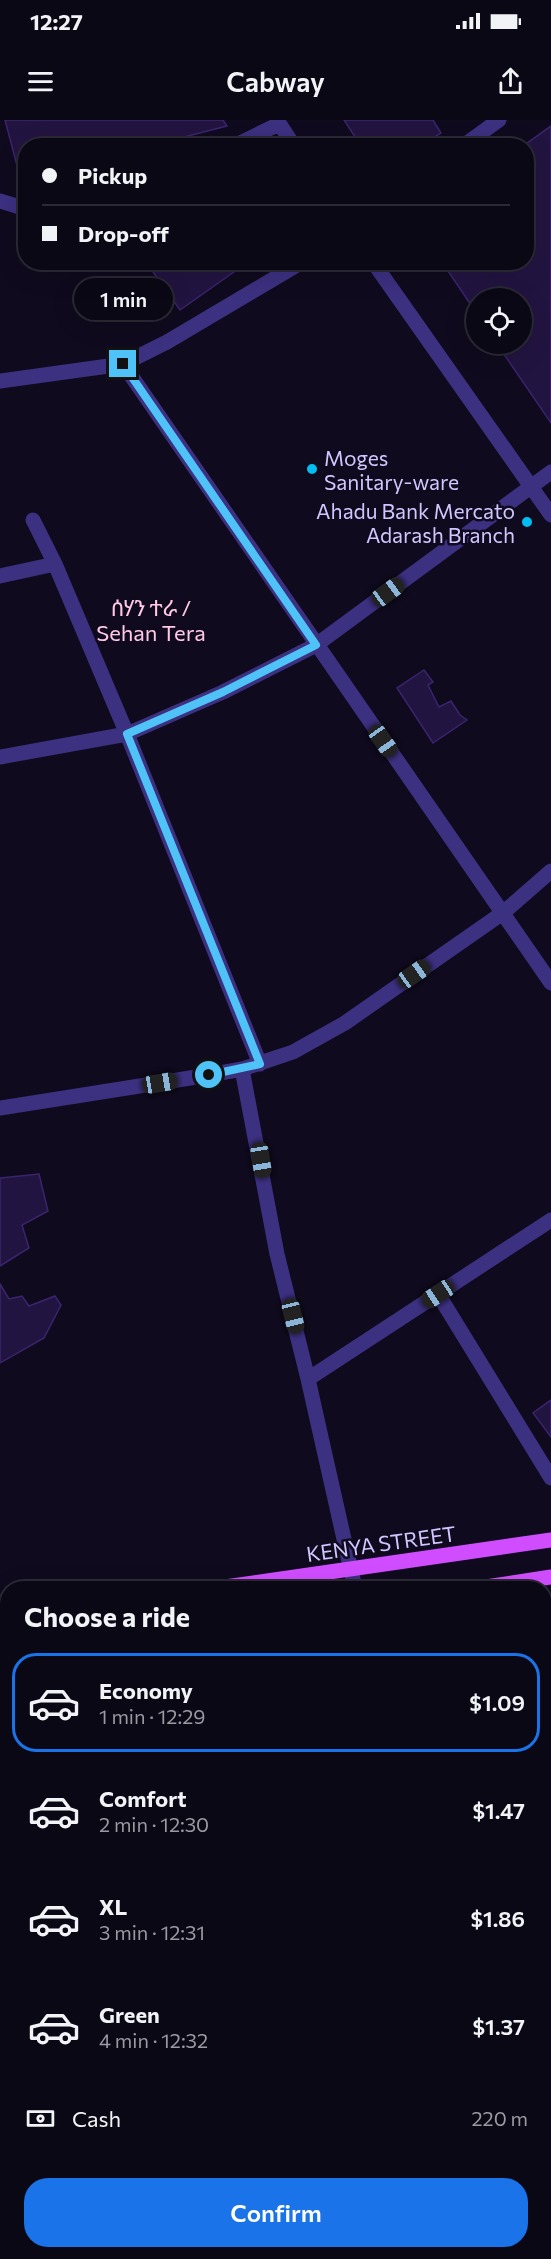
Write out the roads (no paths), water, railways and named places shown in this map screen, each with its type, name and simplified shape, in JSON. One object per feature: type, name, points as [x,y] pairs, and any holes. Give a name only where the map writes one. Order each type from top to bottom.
[{"type":"main road","name":"KENYA STREET","points":[[265,1581],[551,1540]]},
{"type":"main road","points":[[525,1581],[551,1577]]},
{"type":"street","points":[[474,138],[499,120]]},
{"type":"street","points":[[249,138],[278,122],[289,138]]},
{"type":"street","points":[[0,201],[18,207]]},
{"type":"street","points":[[0,381],[123,364],[167,342],[288,270]]},
{"type":"street","points":[[379,270],[551,515]]},
{"type":"street","points":[[123,364],[551,983]]},
{"type":"street","points":[[0,757],[127,734],[213,697],[316,645],[551,472]]},
{"type":"street","points":[[33,520],[55,564],[127,734],[260,1064]]},
{"type":"street","points":[[0,576],[55,564]]},
{"type":"street","points":[[0,1108],[242,1069],[294,1052],[345,1023],[504,912],[551,871]]},
{"type":"street","points":[[242,1069],[277,1254],[308,1378],[354,1581]]},
{"type":"street","points":[[308,1378],[551,1220]]},
{"type":"street","points":[[438,1294],[551,1478]]},
{"type":"place","name":"Moges Sanitary-ware","points":[[312,469]]},
{"type":"place","name":"Ahadu Bank Mercato Adarash Branch","points":[[527,522]]},
{"type":"district","name":"ሰሃን ተራ / Sehan Tera","points":[[151,620]]}]
